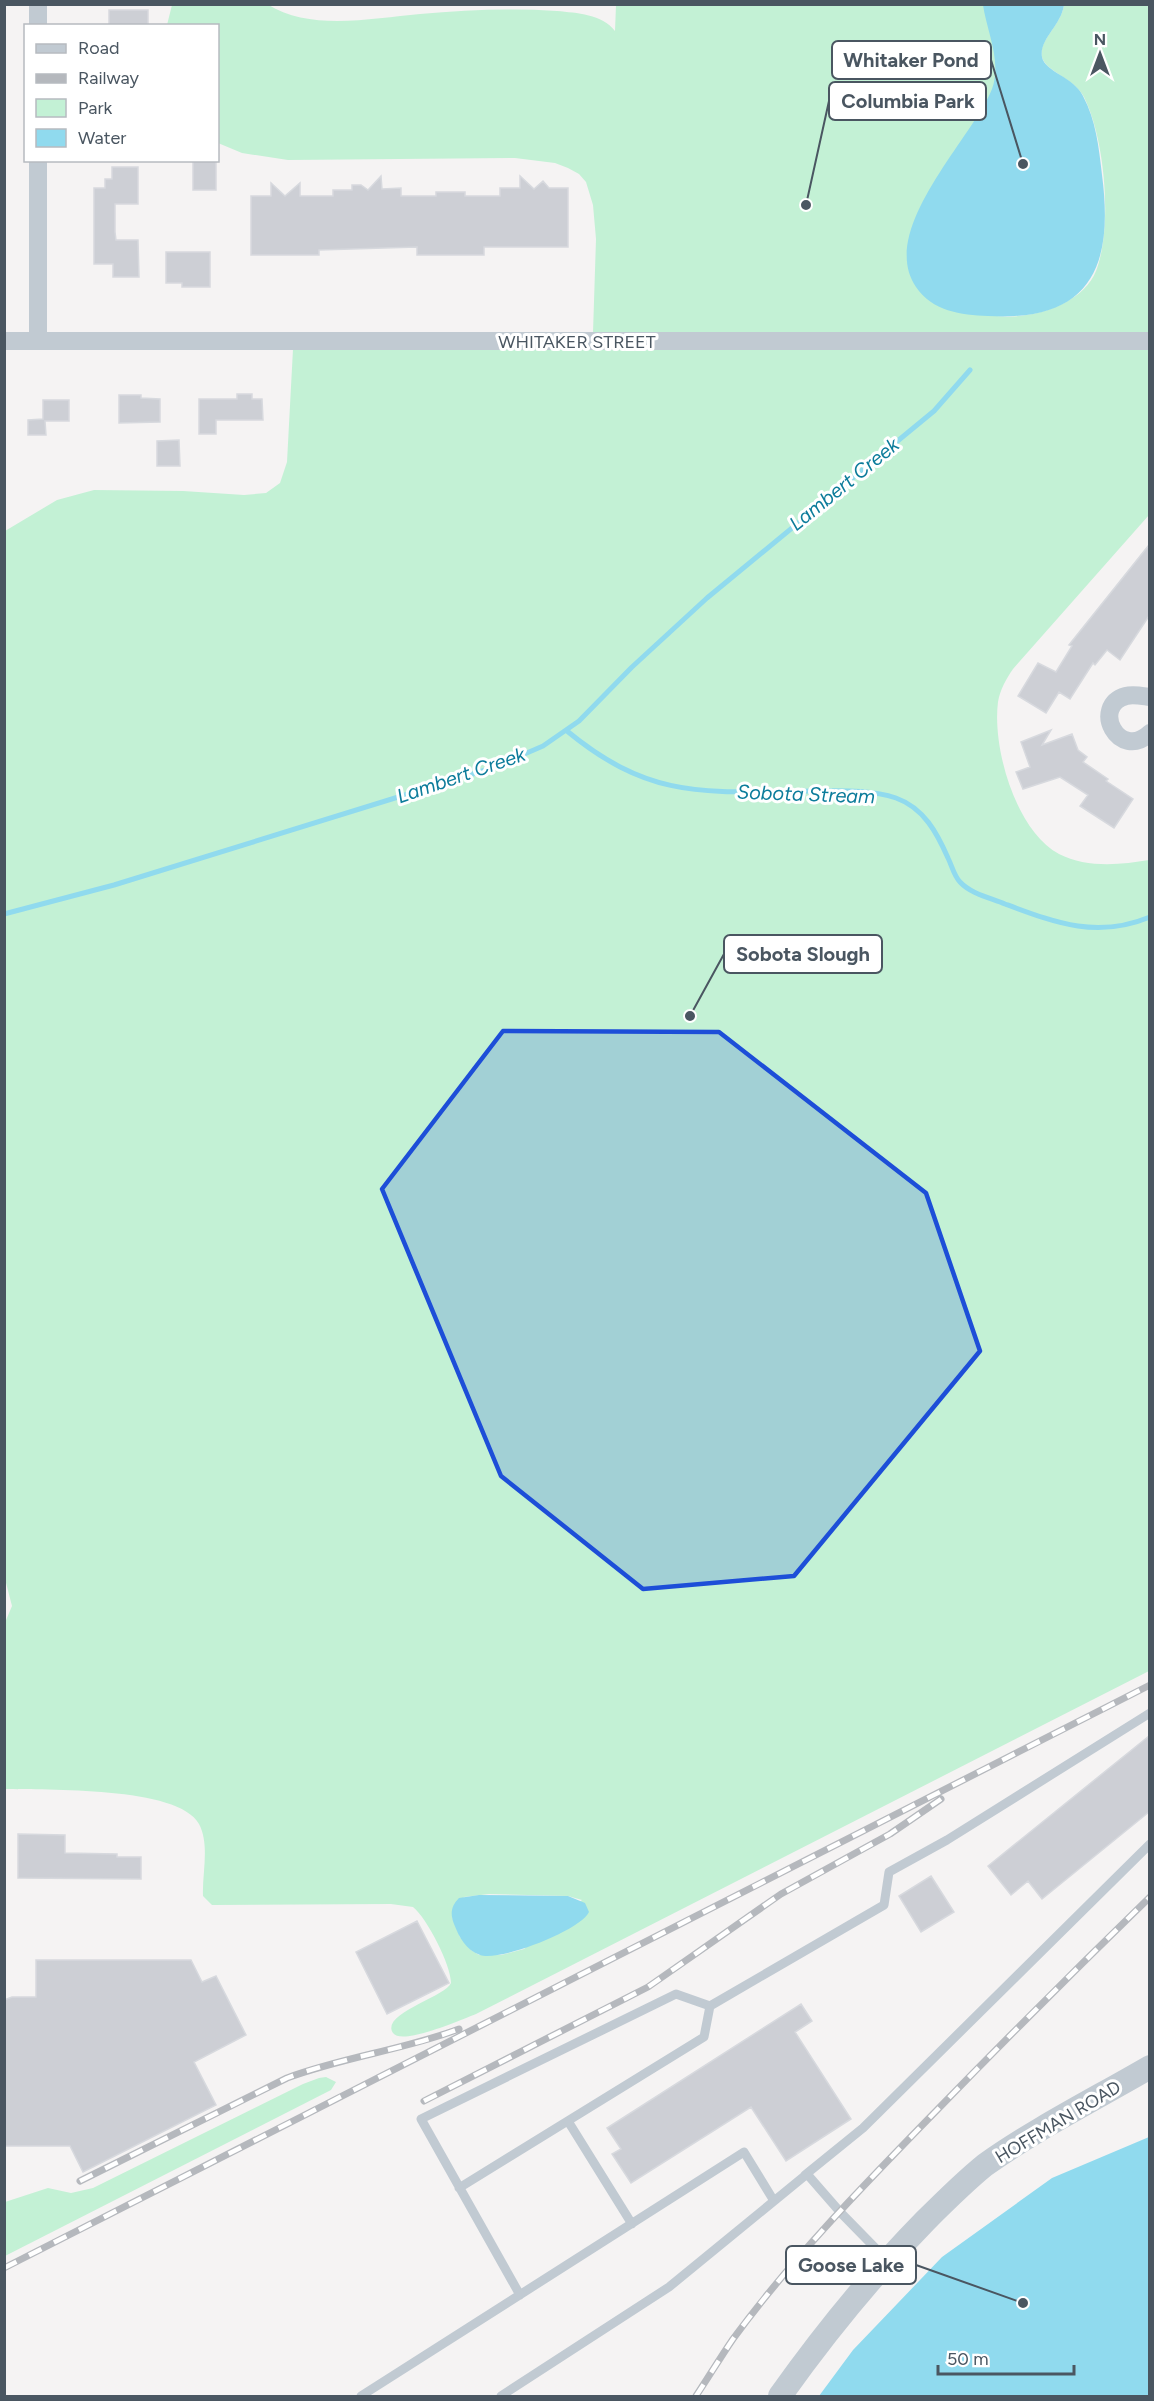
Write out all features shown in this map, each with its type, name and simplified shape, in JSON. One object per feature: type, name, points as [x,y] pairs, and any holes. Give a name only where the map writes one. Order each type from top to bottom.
[{"type":"street","points":[[38,4],[38,24]]},
{"type":"street","points":[[38,162],[38,340]]},
{"type":"street","name":"WHITAKER STREET","points":[[4,340],[1149,341]]},
{"type":"street","points":[[1149,697],[1132,695],[1121,698],[1112,707],[1109,717],[1113,730],[1123,740],[1137,741],[1149,733]]},
{"type":"street","name":"HOFFMAN ROAD","points":[[780,2397],[810,2354],[887,2260],[945,2201],[984,2166],[1036,2132],[1149,2067]]},
{"type":"lane","points":[[459,2188],[704,2037],[710,2006],[884,1905],[889,1872],[947,1840],[1149,1713]]},
{"type":"lane","points":[[501,2397],[669,2287],[863,2128],[1149,1844]]},
{"type":"lane","points":[[520,2295],[421,2119],[676,1994],[710,2006]]},
{"type":"lane","points":[[568,2121],[632,2224]]},
{"type":"lane","points":[[361,2397],[744,2152],[774,2201]]},
{"type":"lane","points":[[805,2175],[807,2174],[840,2213],[887,2260]]},
{"type":"highlighted area","points":[[503,1031],[719,1032],[926,1193],[980,1351],[794,1576],[643,1589],[501,1476],[382,1189]]},
{"type":"green space","points":[[267,4],[284,13],[322,21],[471,11],[557,11],[596,18],[610,25],[615,31],[616,5],[997,5],[997,316],[1010,317],[1054,308],[1080,293],[1096,271],[1104,231],[1102,159],[1091,115],[1079,90],[1045,62],[1042,57],[1043,45],[1059,20],[1064,5],[1149,5],[1149,333],[593,333],[596,239],[593,205],[586,182],[579,174],[555,163],[515,158],[288,160],[242,153],[219,143],[219,24],[167,24],[172,5]]},
{"type":"green space","points":[[293,349],[1149,349],[1149,515],[1013,669],[1000,693],[997,721],[1003,764],[1010,787],[1030,827],[1044,843],[1059,854],[1080,862],[1115,864],[1149,860],[1149,1671],[476,2014],[433,2030],[408,2036],[393,2033],[392,2026],[396,2019],[438,1994],[451,1983],[447,1965],[437,1942],[425,1921],[413,1907],[391,1904],[212,1905],[203,1896],[205,1850],[202,1832],[199,1824],[187,1812],[166,1803],[139,1796],[78,1790],[5,1789],[4,1625],[12,1606],[4,1575],[5,531],[57,500],[94,490],[183,491],[244,495],[266,493],[280,483],[287,462]],"holes":[[[489,1894],[568,1896],[582,1900],[524,1949],[501,1955],[479,1955],[471,1950],[460,1937],[452,1917],[464,1897]]]},
{"type":"green space","points":[[326,2077],[336,2082],[331,2090],[5,2256],[5,2202],[48,2188],[71,2193],[93,2188],[303,2084]]},
{"type":"water","points":[[983,5],[1064,5],[1059,19],[1044,44],[1042,57],[1048,67],[1079,89],[1094,124],[1100,155],[1105,207],[1104,236],[1098,261],[1088,282],[1072,298],[1051,309],[1023,315],[988,316],[948,310],[930,302],[923,295],[916,287],[907,264],[909,239],[918,212],[932,185],[981,110],[992,89],[995,78],[995,57]]},
{"type":"water","points":[[479,1895],[568,1896],[585,1903],[589,1912],[571,1927],[539,1943],[504,1954],[480,1955],[464,1942],[456,1929],[452,1913],[454,1904],[459,1898]]},
{"type":"water","points":[[1149,2137],[1149,2396],[819,2396],[853,2350],[942,2257],[1052,2178]]},
{"type":"building","points":[[109,10],[148,10],[148,24],[109,24]]},
{"type":"building","points":[[193,162],[216,162],[216,190],[193,190]]},
{"type":"building","points":[[112,167],[138,167],[138,204],[115,204],[115,232],[116,240],[138,240],[139,277],[113,277],[113,264],[94,264],[94,188],[105,188],[105,179],[112,179]]},
{"type":"building","points":[[381,176],[382,189],[401,188],[401,196],[436,196],[436,192],[465,192],[465,196],[500,196],[500,188],[520,188],[520,176],[534,189],[543,181],[549,188],[568,188],[568,247],[484,247],[484,255],[417,255],[417,247],[319,250],[319,255],[251,255],[251,196],[271,196],[271,183],[285,196],[300,183],[300,196],[333,196],[333,190],[352,190],[352,185],[361,185],[368,190]]},
{"type":"building","points":[[166,252],[210,252],[210,287],[182,287],[182,283],[166,283]]},
{"type":"building","points":[[237,394],[252,394],[252,399],[262,399],[263,420],[216,420],[216,434],[199,434],[199,399],[237,399]]},
{"type":"building","points":[[119,395],[141,395],[141,398],[160,399],[160,422],[119,423]]},
{"type":"building","points":[[43,400],[69,400],[69,421],[45,421],[46,435],[28,435],[28,420],[43,419]]},
{"type":"building","points":[[179,440],[180,466],[157,466],[157,441]]},
{"type":"building","points":[[1149,545],[1149,616],[1120,660],[1107,650],[1095,665],[1093,663],[1070,699],[1059,692],[1046,713],[1018,696],[1038,663],[1056,672],[1072,646],[1069,645]]},
{"type":"building","points":[[1051,730],[1042,745],[1072,734],[1078,750],[1087,757],[1083,762],[1133,799],[1114,828],[1080,806],[1088,795],[1060,777],[1023,789],[1016,772],[1030,767],[1021,742]]},
{"type":"building","points":[[1149,1736],[1149,1812],[1042,1899],[1028,1881],[1011,1895],[988,1866]]},
{"type":"building","points":[[18,1834],[65,1835],[65,1853],[141,1857],[141,1879],[18,1878]]},
{"type":"building","points":[[931,1876],[954,1912],[921,1932],[899,1896]]},
{"type":"building","points":[[417,1921],[449,1983],[387,2014],[356,1952]]},
{"type":"building","points":[[36,1960],[191,1960],[202,1982],[216,1976],[246,2035],[194,2062],[216,2105],[83,2172],[70,2146],[4,2146],[4,2000],[12,1997],[36,1997]]},
{"type":"building","points":[[801,2004],[812,2021],[795,2032],[851,2119],[786,2161],[751,2107],[631,2183],[612,2154],[621,2149],[607,2128]]},
{"type":"waterway","name":"Lambert Creek","points":[[4,914],[114,885],[492,768],[543,746],[579,721],[632,667],[707,598],[934,411],[970,370]]},
{"type":"waterway","name":"Sobota Stream","points":[[567,731],[598,754],[626,770],[654,781],[682,788],[741,792],[854,791],[896,798],[906,802],[928,822],[939,839],[958,880],[975,893],[1042,917],[1077,926],[1112,927],[1131,924],[1150,917]]},
{"type":"railway","points":[[4,2268],[1150,1685]]},
{"type":"railway","points":[[424,2101],[648,1987],[781,1894],[890,1834],[941,1799]]},
{"type":"railway","points":[[696,2396],[733,2339],[756,2309],[831,2221],[991,2055],[1150,1897]]},
{"type":"railway","points":[[80,2181],[287,2078],[459,2029]]},
{"type":"place","name":"Whitaker Pond","points":[[1023,164]]},
{"type":"place","name":"Columbia Park","points":[[806,205]]},
{"type":"place","name":"Sobota Slough","points":[[690,1016]]},
{"type":"place","name":"Goose Lake","points":[[1023,2303]]}]
